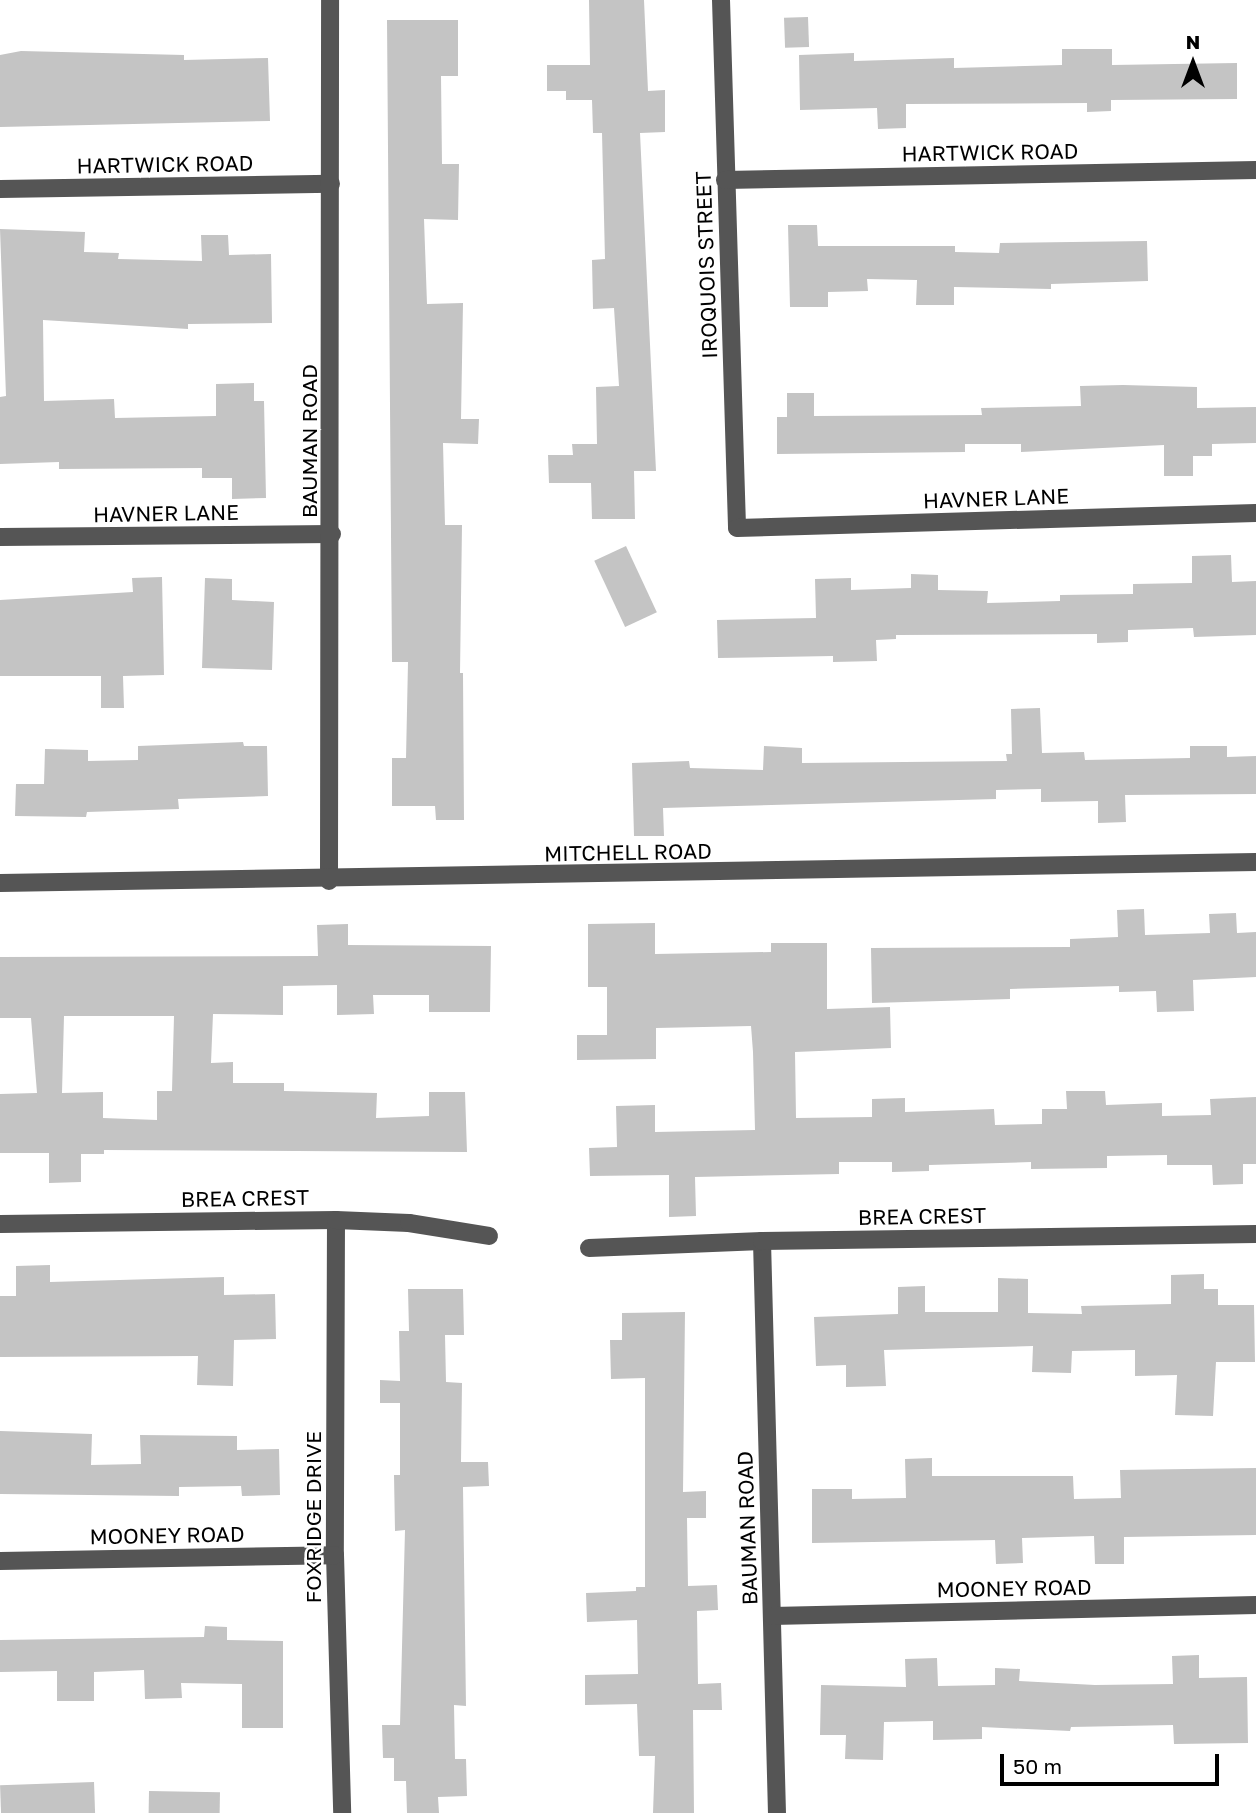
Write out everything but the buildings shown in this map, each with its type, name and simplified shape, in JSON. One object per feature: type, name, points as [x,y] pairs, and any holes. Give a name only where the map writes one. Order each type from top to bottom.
[{"type":"street","name":"BAUMAN ROAD","points":[[329,881],[332,534],[330,0]]},
{"type":"street","name":"IROQUOIS STREET","points":[[721,0],[737,528]]},
{"type":"street","name":"HARTWICK ROAD","points":[[725,180],[1256,170]]},
{"type":"street","name":"HARTWICK ROAD","points":[[0,189],[331,184]]},
{"type":"street","name":"HAVNER LANE","points":[[737,528],[1256,513]]},
{"type":"street","name":"HAVNER LANE","points":[[0,537],[332,534]]},
{"type":"street","name":"MITCHELL ROAD","points":[[0,883],[329,881],[1256,862]]},
{"type":"street","name":"BREA CREST","points":[[0,1224],[336,1220],[409,1223],[489,1236]]},
{"type":"street","name":"FOXRIDGE DRIVE","points":[[336,1220],[335,1555],[342,1813]]},
{"type":"street","name":"BREA CREST","points":[[589,1248],[762,1241],[1256,1234]]},
{"type":"street","name":"BAUMAN ROAD","points":[[762,1241],[777,1813]]},
{"type":"street","name":"MOONEY ROAD","points":[[0,1561],[335,1555]]},
{"type":"street","name":"MOONEY ROAD","points":[[772,1616],[1256,1605]]}]
